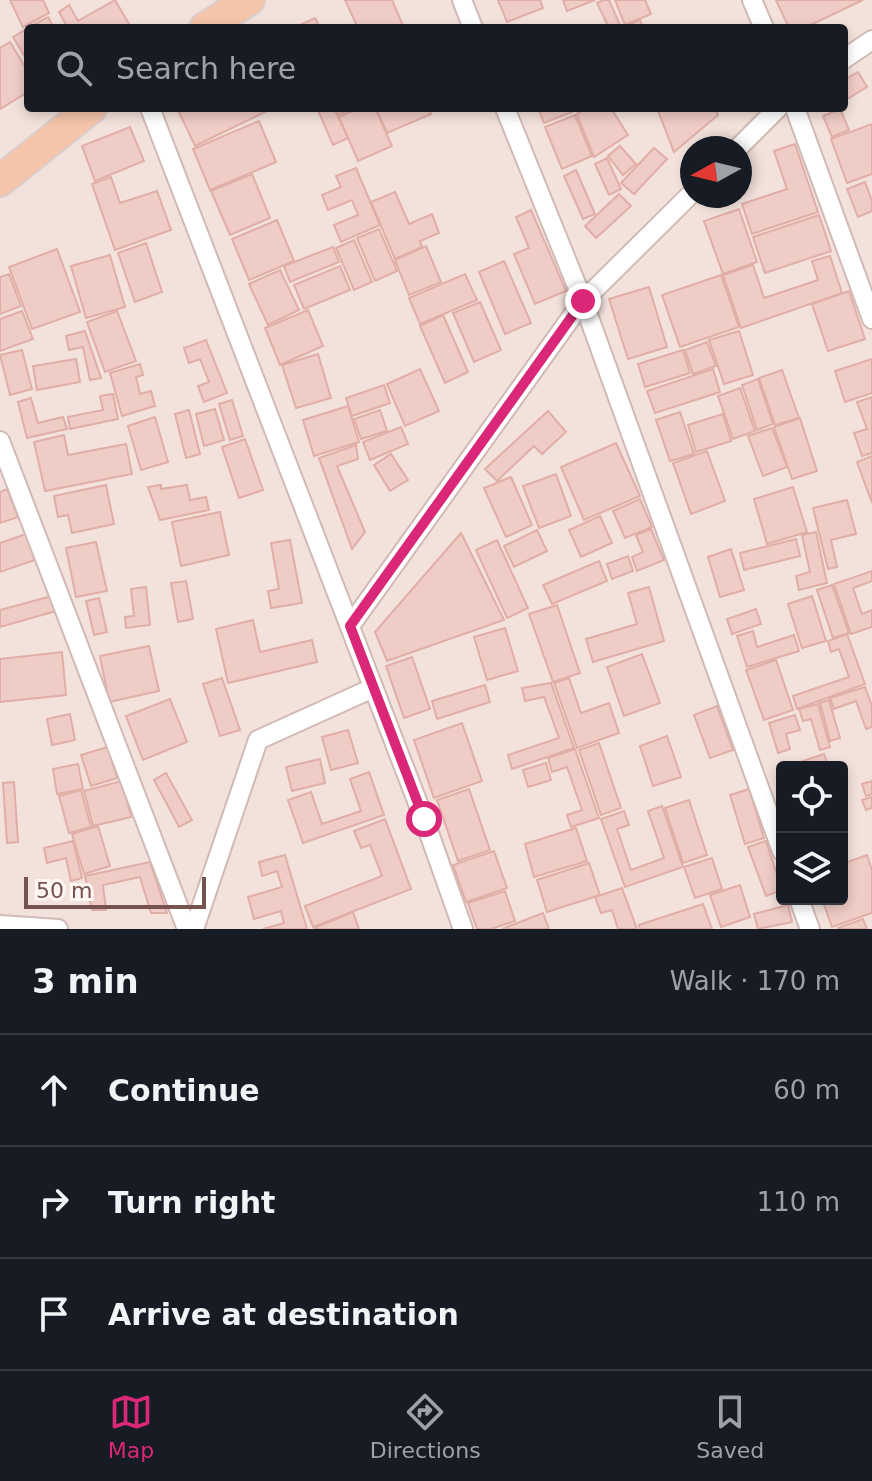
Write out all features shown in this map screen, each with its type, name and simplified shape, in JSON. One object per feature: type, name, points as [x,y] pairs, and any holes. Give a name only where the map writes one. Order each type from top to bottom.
[{"type":"main road","points":[[211,24],[249,0]]},
{"type":"main road","points":[[1,177],[86,112]]},
{"type":"street","points":[[462,0],[471,24]]},
{"type":"street","points":[[752,0],[762,24]]},
{"type":"street","points":[[848,56],[872,40]]},
{"type":"street","points":[[152,112],[463,929]]},
{"type":"street","points":[[507,112],[583,301],[776,834]]},
{"type":"street","points":[[750,136],[774,112]]},
{"type":"street","points":[[796,112],[872,319]]},
{"type":"street","points":[[350,626],[583,301],[680,205]]},
{"type":"street","points":[[0,441],[187,929]]},
{"type":"street","points":[[194,929],[258,740],[373,688]]},
{"type":"street","points":[[801,905],[810,929]]},
{"type":"street","points":[[0,925],[58,929]]},
{"type":"shaded area","points":[[0,0],[872,0],[872,929],[0,929]]},
{"type":"building","points":[[10,0],[43,0],[49,13],[23,27]]},
{"type":"building","points":[[115,0],[129,24],[66,24],[59,12],[69,5],[78,21]]},
{"type":"building","points":[[345,0],[392,0],[402,24],[356,24]]},
{"type":"building","points":[[498,0],[540,0],[543,8],[507,22]]},
{"type":"building","points":[[563,0],[595,0],[567,11]]},
{"type":"building","points":[[609,0],[620,24],[607,24],[597,3]]},
{"type":"building","points":[[615,0],[645,0],[651,14],[625,24]]},
{"type":"building","points":[[776,0],[863,0],[812,24],[787,24]]},
{"type":"building","points":[[48,17],[52,24],[35,24]]},
{"type":"building","points":[[315,18],[318,24],[302,24]]},
{"type":"building","points":[[24,30],[24,55],[13,37]]},
{"type":"building","points":[[10,42],[24,65],[24,94],[0,109],[0,48]]},
{"type":"building","points":[[858,72],[867,87],[848,99],[848,78]]},
{"type":"building","points":[[179,112],[265,112],[195,146]]},
{"type":"building","points":[[319,112],[336,112],[348,138],[333,145]]},
{"type":"building","points":[[350,112],[377,112],[392,146],[358,161],[339,117]]},
{"type":"building","points":[[378,112],[431,114],[387,133]]},
{"type":"building","points":[[540,112],[572,112],[544,123]]},
{"type":"building","points":[[614,112],[628,135],[594,157],[577,114]]},
{"type":"building","points":[[659,112],[717,112],[718,115],[693,136],[680,136],[680,147],[674,152]]},
{"type":"building","points":[[841,112],[849,130],[832,137],[823,116]]},
{"type":"building","points":[[575,115],[592,156],[562,169],[545,127]]},
{"type":"building","points":[[259,121],[276,162],[210,190],[193,149]]},
{"type":"building","points":[[872,124],[872,174],[847,183],[831,139]]},
{"type":"building","points":[[130,127],[144,161],[95,181],[82,146]]},
{"type":"building","points":[[795,144],[818,212],[752,234],[743,208],[752,208],[752,201],[787,189],[774,151]]},
{"type":"building","points":[[620,146],[636,164],[623,175],[608,156]]},
{"type":"building","points":[[654,148],[667,159],[634,194],[621,183]]},
{"type":"building","points":[[607,158],[621,189],[609,195],[595,164]]},
{"type":"building","points":[[356,168],[380,225],[341,242],[334,225],[358,215],[352,200],[328,210],[322,195],[341,187],[336,176]]},
{"type":"building","points":[[576,170],[595,214],[583,219],[564,176]]},
{"type":"building","points":[[252,174],[270,218],[230,235],[211,191]]},
{"type":"building","points":[[111,177],[120,203],[157,191],[171,230],[115,250],[92,184]]},
{"type":"building","points":[[865,182],[872,211],[858,217],[847,189]]},
{"type":"building","points":[[395,192],[409,224],[432,214],[439,233],[420,241],[422,247],[395,259],[371,202]]},
{"type":"building","points":[[619,194],[631,206],[596,238],[585,226]]},
{"type":"building","points":[[739,209],[757,262],[723,274],[704,221]]},
{"type":"building","points":[[531,210],[566,291],[535,304],[514,254],[529,248],[516,217]]},
{"type":"building","points":[[819,215],[831,251],[765,273],[753,237]]},
{"type":"building","points":[[277,220],[294,261],[249,280],[232,239]]},
{"type":"building","points":[[379,229],[397,271],[375,281],[357,238]]},
{"type":"building","points":[[354,240],[372,282],[354,290],[336,248]]},
{"type":"building","points":[[146,243],[162,292],[135,302],[118,253]]},
{"type":"building","points":[[426,246],[441,282],[409,295],[395,260]]},
{"type":"building","points":[[333,247],[339,262],[290,282],[284,266]]},
{"type":"building","points":[[57,249],[80,312],[32,329],[9,267]]},
{"type":"building","points":[[110,255],[125,307],[86,318],[71,266]]},
{"type":"building","points":[[830,256],[842,293],[741,328],[723,275],[753,265],[764,298],[818,280],[812,261]]},
{"type":"building","points":[[504,261],[531,323],[505,334],[479,272]]},
{"type":"building","points":[[340,266],[350,290],[304,309],[294,285]]},
{"type":"building","points":[[280,270],[299,310],[268,325],[249,284]]},
{"type":"building","points":[[9,274],[21,306],[0,314],[0,277]]},
{"type":"building","points":[[465,274],[477,300],[420,324],[409,298]]},
{"type":"building","points":[[721,275],[739,327],[680,347],[662,295]]},
{"type":"building","points":[[649,287],[667,347],[628,359],[609,299]]},
{"type":"building","points":[[849,291],[865,339],[828,351],[812,304]]},
{"type":"building","points":[[480,302],[501,350],[474,362],[453,313]]},
{"type":"building","points":[[308,310],[323,346],[280,365],[265,328]]},
{"type":"building","points":[[22,311],[33,339],[0,351],[0,319]]},
{"type":"building","points":[[117,311],[136,361],[105,372],[87,322]]},
{"type":"building","points":[[443,315],[468,372],[445,383],[420,326]]},
{"type":"building","points":[[85,331],[101,378],[90,380],[83,347],[69,350],[66,336]]},
{"type":"building","points":[[739,331],[753,375],[724,384],[709,340]]},
{"type":"building","points":[[206,340],[227,393],[204,402],[198,386],[209,382],[200,359],[189,363],[184,348]]},
{"type":"building","points":[[707,342],[716,366],[693,374],[685,350]]},
{"type":"building","points":[[22,350],[32,389],[10,395],[0,355]]},
{"type":"building","points":[[683,350],[690,373],[645,387],[638,364]]},
{"type":"building","points":[[318,354],[331,398],[296,408],[282,365]]},
{"type":"building","points":[[76,359],[80,382],[37,390],[33,366]]},
{"type":"building","points":[[872,359],[872,393],[845,402],[835,371]]},
{"type":"building","points":[[140,364],[143,375],[136,377],[140,394],[151,391],[155,406],[122,416],[110,373]]},
{"type":"building","points":[[420,369],[439,411],[405,426],[387,384]]},
{"type":"building","points":[[713,369],[720,392],[655,413],[647,391]]},
{"type":"building","points":[[782,370],[799,418],[775,425],[759,378]]},
{"type":"building","points":[[758,379],[773,424],[757,430],[742,385]]},
{"type":"building","points":[[384,385],[390,403],[352,416],[346,398]]},
{"type":"building","points":[[740,388],[755,431],[733,439],[718,396]]},
{"type":"building","points":[[113,394],[118,419],[70,429],[68,417],[103,410],[100,396]]},
{"type":"building","points":[[872,397],[872,453],[862,456],[854,433],[867,429],[857,402]]},
{"type":"building","points":[[31,398],[38,423],[63,417],[67,429],[27,438],[18,402]]},
{"type":"building","points":[[232,400],[243,436],[230,440],[219,404]]},
{"type":"building","points":[[348,406],[359,442],[314,456],[303,420]]},
{"type":"building","points":[[215,409],[224,440],[204,446],[196,414]]},
{"type":"building","points":[[189,410],[200,454],[186,458],[175,414]]},
{"type":"building","points":[[380,410],[387,431],[361,439],[354,419]]},
{"type":"building","points":[[548,411],[566,432],[542,454],[534,446],[497,481],[485,469]]},
{"type":"building","points":[[680,412],[694,454],[670,461],[656,420]]},
{"type":"building","points":[[723,414],[731,441],[696,452],[688,425]]},
{"type":"building","points":[[155,417],[168,462],[141,470],[128,426]]},
{"type":"building","points":[[800,418],[817,471],[792,479],[774,427]]},
{"type":"building","points":[[401,427],[408,444],[370,460],[363,442]]},
{"type":"building","points":[[772,428],[787,467],[763,476],[748,436]]},
{"type":"building","points":[[64,435],[68,455],[126,444],[132,474],[45,491],[34,442]]},
{"type":"building","points":[[245,439],[263,490],[239,498],[222,447]]},
{"type":"building","points":[[616,443],[640,496],[584,520],[561,467]]},
{"type":"building","points":[[356,445],[358,459],[337,466],[365,532],[352,549],[319,458]]},
{"type":"building","points":[[707,451],[725,501],[691,514],[673,463]]},
{"type":"building","points":[[391,454],[408,480],[390,491],[374,465]]},
{"type":"building","points":[[872,456],[872,503],[857,462]]},
{"type":"building","points":[[556,474],[571,516],[539,528],[523,486]]},
{"type":"building","points":[[511,477],[532,525],[506,537],[484,488]]},
{"type":"building","points":[[106,485],[114,524],[72,533],[68,515],[58,517],[54,496]]},
{"type":"building","points":[[161,485],[161,489],[187,485],[190,500],[206,497],[209,510],[160,520],[148,487]]},
{"type":"building","points":[[793,487],[807,532],[767,544],[754,499]]},
{"type":"building","points":[[7,489],[18,517],[0,523],[0,492]]},
{"type":"building","points":[[640,499],[652,527],[625,538],[613,511]]},
{"type":"building","points":[[847,500],[856,534],[831,540],[837,567],[828,569],[813,508]]},
{"type":"building","points":[[220,512],[229,555],[181,566],[172,522]]},
{"type":"building","points":[[600,516],[612,543],[581,557],[569,530]]},
{"type":"building","points":[[651,529],[664,560],[637,571],[632,557],[643,552],[636,535]]},
{"type":"building","points":[[537,530],[547,551],[514,567],[504,546]]},
{"type":"building","points":[[816,532],[827,583],[799,590],[796,576],[810,572],[802,535]]},
{"type":"building","points":[[461,533],[504,620],[387,661],[375,632]]},
{"type":"building","points":[[26,534],[35,560],[0,572],[0,543]]},
{"type":"building","points":[[796,539],[800,556],[744,570],[740,553]]},
{"type":"building","points":[[290,540],[302,603],[271,608],[268,591],[279,589],[271,543]]},
{"type":"building","points":[[497,540],[528,608],[507,618],[476,550]]},
{"type":"building","points":[[96,542],[107,591],[76,597],[66,548]]},
{"type":"building","points":[[731,549],[744,590],[720,597],[708,557]]},
{"type":"building","points":[[628,556],[633,571],[612,579],[607,564]]},
{"type":"building","points":[[599,561],[607,581],[552,604],[543,585]]},
{"type":"building","points":[[872,571],[872,581],[853,588],[862,614],[872,610],[872,627],[851,634],[834,584]]},
{"type":"building","points":[[186,581],[193,619],[178,622],[171,583]]},
{"type":"building","points":[[832,585],[849,633],[833,638],[817,590]]},
{"type":"building","points":[[146,587],[150,625],[126,628],[125,617],[134,616],[131,589]]},
{"type":"building","points":[[649,587],[664,641],[593,662],[586,639],[637,624],[628,593]]},
{"type":"building","points":[[52,596],[56,611],[0,627],[0,610]]},
{"type":"building","points":[[812,596],[826,641],[802,648],[788,604]]},
{"type":"building","points":[[99,598],[107,632],[94,635],[86,601]]},
{"type":"building","points":[[557,605],[580,673],[553,682],[529,614]]},
{"type":"building","points":[[756,609],[761,624],[732,634],[727,619]]},
{"type":"building","points":[[253,620],[260,652],[312,640],[317,662],[228,683],[216,629]]},
{"type":"building","points":[[505,628],[518,671],[487,680],[474,637]]},
{"type":"building","points":[[753,631],[757,647],[794,635],[799,651],[747,667],[737,636]]},
{"type":"building","points":[[847,634],[865,684],[797,709],[793,696],[849,677],[839,649],[831,652],[828,641]]},
{"type":"building","points":[[149,646],[159,691],[109,702],[100,656]]},
{"type":"building","points":[[62,652],[66,695],[0,702],[0,659]]},
{"type":"building","points":[[642,654],[660,703],[624,716],[607,667]]},
{"type":"building","points":[[412,657],[430,709],[404,718],[386,666]]},
{"type":"building","points":[[776,660],[793,710],[764,720],[746,670]]},
{"type":"building","points":[[222,678],[240,730],[220,736],[203,684]]},
{"type":"building","points":[[569,678],[581,713],[609,703],[619,733],[577,748],[554,683]]},
{"type":"building","points":[[551,683],[574,748],[512,769],[508,755],[559,738],[544,697],[525,701],[522,688]]},
{"type":"building","points":[[485,685],[490,702],[437,719],[432,701]]},
{"type":"building","points":[[865,687],[872,706],[872,727],[866,729],[856,701],[834,709],[830,698]]},
{"type":"building","points":[[170,699],[187,742],[143,760],[126,716]]},
{"type":"building","points":[[829,700],[840,738],[830,741],[820,703]]},
{"type":"building","points":[[818,704],[830,747],[820,750],[811,719],[803,721],[799,709]]},
{"type":"building","points":[[717,706],[733,750],[710,758],[694,715]]},
{"type":"building","points":[[70,714],[75,740],[52,745],[47,719]]},
{"type":"building","points":[[795,715],[800,730],[786,734],[790,749],[778,753],[769,723]]},
{"type":"building","points":[[462,723],[482,781],[434,798],[414,740]]},
{"type":"building","points":[[348,730],[358,763],[331,770],[322,737]]},
{"type":"building","points":[[667,736],[681,777],[653,786],[640,746]]},
{"type":"building","points":[[599,743],[621,808],[601,815],[579,750]]},
{"type":"building","points":[[108,747],[117,778],[91,786],[81,755]]},
{"type":"building","points":[[575,749],[599,818],[571,827],[567,815],[582,810],[567,767],[552,772],[548,758]]},
{"type":"building","points":[[824,754],[827,761],[803,761]]},
{"type":"building","points":[[320,759],[325,783],[292,791],[286,767]]},
{"type":"building","points":[[546,763],[551,780],[528,787],[523,770]]},
{"type":"building","points":[[78,764],[83,789],[57,794],[53,769]]},
{"type":"building","points":[[369,772],[384,815],[303,843],[288,800],[311,792],[322,824],[361,811],[350,779]]},
{"type":"building","points":[[166,773],[192,820],[179,827],[154,780]]},
{"type":"building","points":[[122,781],[131,817],[93,826],[84,791]]},
{"type":"building","points":[[872,781],[872,794],[866,796],[862,784]]},
{"type":"building","points":[[14,782],[18,842],[7,843],[3,783]]},
{"type":"building","points":[[469,789],[490,850],[458,861],[437,800]]},
{"type":"building","points":[[749,789],[764,838],[745,844],[730,795]]},
{"type":"building","points":[[81,790],[91,827],[69,833],[59,796]]},
{"type":"building","points":[[872,797],[872,808],[866,810],[862,800]]},
{"type":"building","points":[[689,800],[707,855],[683,863],[665,808]]},
{"type":"building","points":[[662,806],[683,867],[625,887],[601,819],[624,811],[629,825],[617,829],[631,870],[664,858],[648,811]]},
{"type":"building","points":[[385,819],[411,889],[313,927],[305,906],[382,876],[370,845],[361,848],[354,831]]},
{"type":"building","points":[[98,826],[110,866],[84,874],[72,834]]},
{"type":"building","points":[[576,828],[587,861],[534,877],[525,844]]},
{"type":"building","points":[[73,841],[82,878],[71,881],[66,858],[47,863],[44,848]]},
{"type":"building","points":[[766,841],[776,872],[776,892],[766,896],[748,847]]},
{"type":"building","points":[[494,851],[507,888],[466,902],[453,865]]},
{"type":"building","points":[[285,855],[307,929],[263,929],[284,923],[281,911],[254,919],[248,897],[282,887],[277,871],[262,876],[259,862]]},
{"type":"building","points":[[867,855],[872,870],[872,913],[832,927],[824,905],[848,905],[848,862]]},
{"type":"building","points":[[712,858],[722,889],[695,898],[684,867]]},
{"type":"building","points":[[150,862],[167,913],[151,913],[140,877],[103,885],[106,910],[92,910],[85,876]]},
{"type":"building","points":[[589,863],[600,895],[547,912],[537,880]]},
{"type":"building","points":[[740,885],[750,917],[721,927],[710,895]]},
{"type":"building","points":[[622,888],[637,929],[618,929],[612,910],[601,913],[595,897]]},
{"type":"building","points":[[505,891],[515,921],[491,929],[477,929],[468,903]]},
{"type":"building","points":[[703,904],[712,929],[640,929],[639,925]]},
{"type":"building","points":[[788,905],[792,922],[758,929],[754,914]]},
{"type":"building","points":[[353,912],[359,929],[314,929],[314,928]]},
{"type":"building","points":[[543,913],[549,929],[502,929]]},
{"type":"building","points":[[863,919],[867,929],[838,929],[838,928]]},
{"type":"route","points":[[424,819],[350,626],[583,301]]}]
